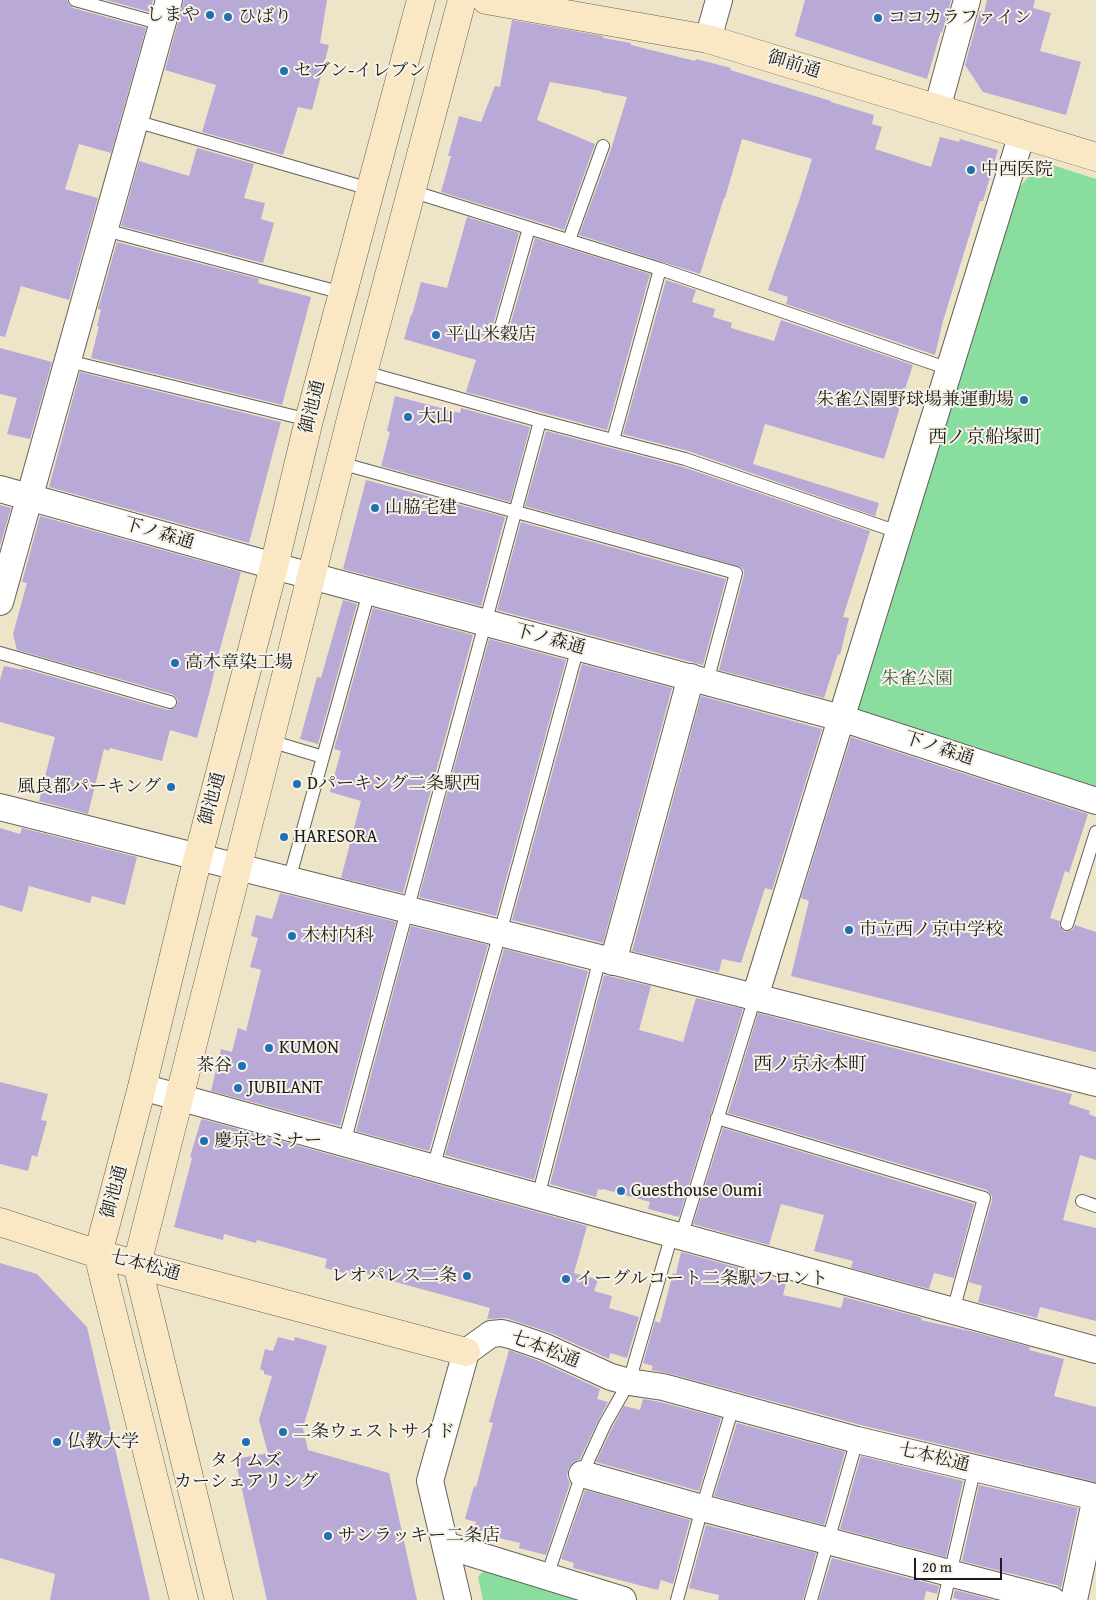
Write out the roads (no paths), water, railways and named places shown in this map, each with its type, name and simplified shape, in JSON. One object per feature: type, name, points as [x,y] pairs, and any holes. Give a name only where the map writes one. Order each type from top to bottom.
[{"type":"street","name":"御池通","points":[[184,1600],[98,1254],[142,1086],[198,857],[274,566],[309,420],[421,0]]},
{"type":"street","points":[[219,1600],[137,1264],[340,463],[462,0]]},
{"type":"street","name":"御前通","points":[[486,0],[708,39],[1096,157]]},
{"type":"street","points":[[708,39],[719,0]]},
{"type":"street","points":[[937,109],[967,0]]},
{"type":"street","points":[[0,602],[166,12]]},
{"type":"street","points":[[755,997],[1022,134]]},
{"type":"street","name":"下ノ森通","points":[[0,489],[369,592],[841,718],[1096,801]]},
{"type":"street","points":[[606,960],[699,679]]},
{"type":"street","points":[[0,807],[1096,1083]]},
{"type":"street","points":[[142,1086],[1096,1350]]},
{"type":"street","name":"七本松通","points":[[0,1222],[98,1254],[466,1352],[491,1334],[502,1333],[545,1347],[611,1377],[629,1382],[663,1387],[857,1440],[1096,1497]]},
{"type":"street","points":[[458,1600],[430,1480],[466,1352]]},
{"type":"street","points":[[582,1474],[702,1508],[1052,1600]]},
{"type":"street","points":[[1074,1600],[1096,1497]]},
{"type":"street","points":[[445,1544],[623,1600]]},
{"type":"lane","points":[[75,0],[166,12]]},
{"type":"lane","points":[[135,121],[370,189]]},
{"type":"lane","points":[[569,240],[603,146]]},
{"type":"lane","points":[[412,191],[660,269],[949,369]]},
{"type":"lane","points":[[500,334],[529,228]]},
{"type":"lane","points":[[105,230],[343,293]]},
{"type":"lane","points":[[613,440],[660,269]]},
{"type":"lane","points":[[68,361],[309,420]]},
{"type":"lane","points":[[364,372],[684,459],[898,532]]},
{"type":"lane","points":[[344,1143],[540,421]]},
{"type":"lane","points":[[340,463],[736,573],[699,679]]},
{"type":"lane","points":[[289,880],[369,592]]},
{"type":"lane","points":[[433,1168],[500,933],[578,647]]},
{"type":"lane","points":[[0,653],[170,702]]},
{"type":"lane","points":[[270,741],[324,756]]},
{"type":"lane","points":[[1067,924],[1096,832]]},
{"type":"lane","points":[[538,1197],[606,960]]},
{"type":"lane","points":[[547,1576],[582,1474],[604,1424],[629,1382],[676,1235],[717,1118],[755,997]]},
{"type":"lane","points":[[717,1118],[984,1198],[953,1311]]},
{"type":"lane","points":[[1082,1201],[1096,1206]]},
{"type":"lane","points":[[677,1600],[702,1508],[733,1407]]},
{"type":"lane","points":[[811,1600],[857,1440]]},
{"type":"lane","points":[[944,1600],[975,1467]]},
{"type":"place","name":"しまや","points":[[210,15]]},
{"type":"place","name":"ひばり","points":[[228,17]]},
{"type":"place","name":"ココカラファイン","points":[[878,18]]},
{"type":"place","name":"セブン-イレブン","points":[[284,71]]},
{"type":"place","name":"中西医院","points":[[971,170]]},
{"type":"place","name":"平山米穀店","points":[[436,335]]},
{"type":"place","name":"朱雀公園野球場兼運動場","points":[[1024,400]]},
{"type":"place","name":"大山","points":[[408,417]]},
{"type":"place","name":"山脇宅建","points":[[375,508]]},
{"type":"place","name":"高木章染工場","points":[[175,663]]},
{"type":"place","name":"Dパーキング二条駅西","points":[[297,784]]},
{"type":"place","name":"風良都パーキング","points":[[171,787]]},
{"type":"place","name":"HARESORA","points":[[284,837]]},
{"type":"place","name":"市立西ノ京中学校","points":[[849,930]]},
{"type":"place","name":"木村内科","points":[[292,936]]},
{"type":"place","name":"KUMON","points":[[269,1048]]},
{"type":"place","name":"茶谷","points":[[242,1066]]},
{"type":"place","name":"JUBILANT","points":[[238,1088]]},
{"type":"place","name":"慶京セミナー","points":[[204,1141]]},
{"type":"place","name":"Guesthouse Oumi","points":[[621,1191]]},
{"type":"place","name":"レオパレス二条","points":[[467,1276]]},
{"type":"place","name":"イーグルコート二条駅フロント","points":[[566,1279]]},
{"type":"place","name":"二条ウェストサイド","points":[[283,1432]]},
{"type":"place","name":"仏教大学","points":[[57,1442]]},
{"type":"place","name":"タイムズ カーシェアリング","points":[[246,1442]]},
{"type":"place","name":"サンラッキー二条店","points":[[328,1536]]},
{"type":"district","name":"西ノ京船塚町","points":[[985,438]]},
{"type":"district","name":"西ノ京永本町","points":[[810,1065]]},
{"type":"park label","name":"朱雀公園","points":[[917,679]]}]
